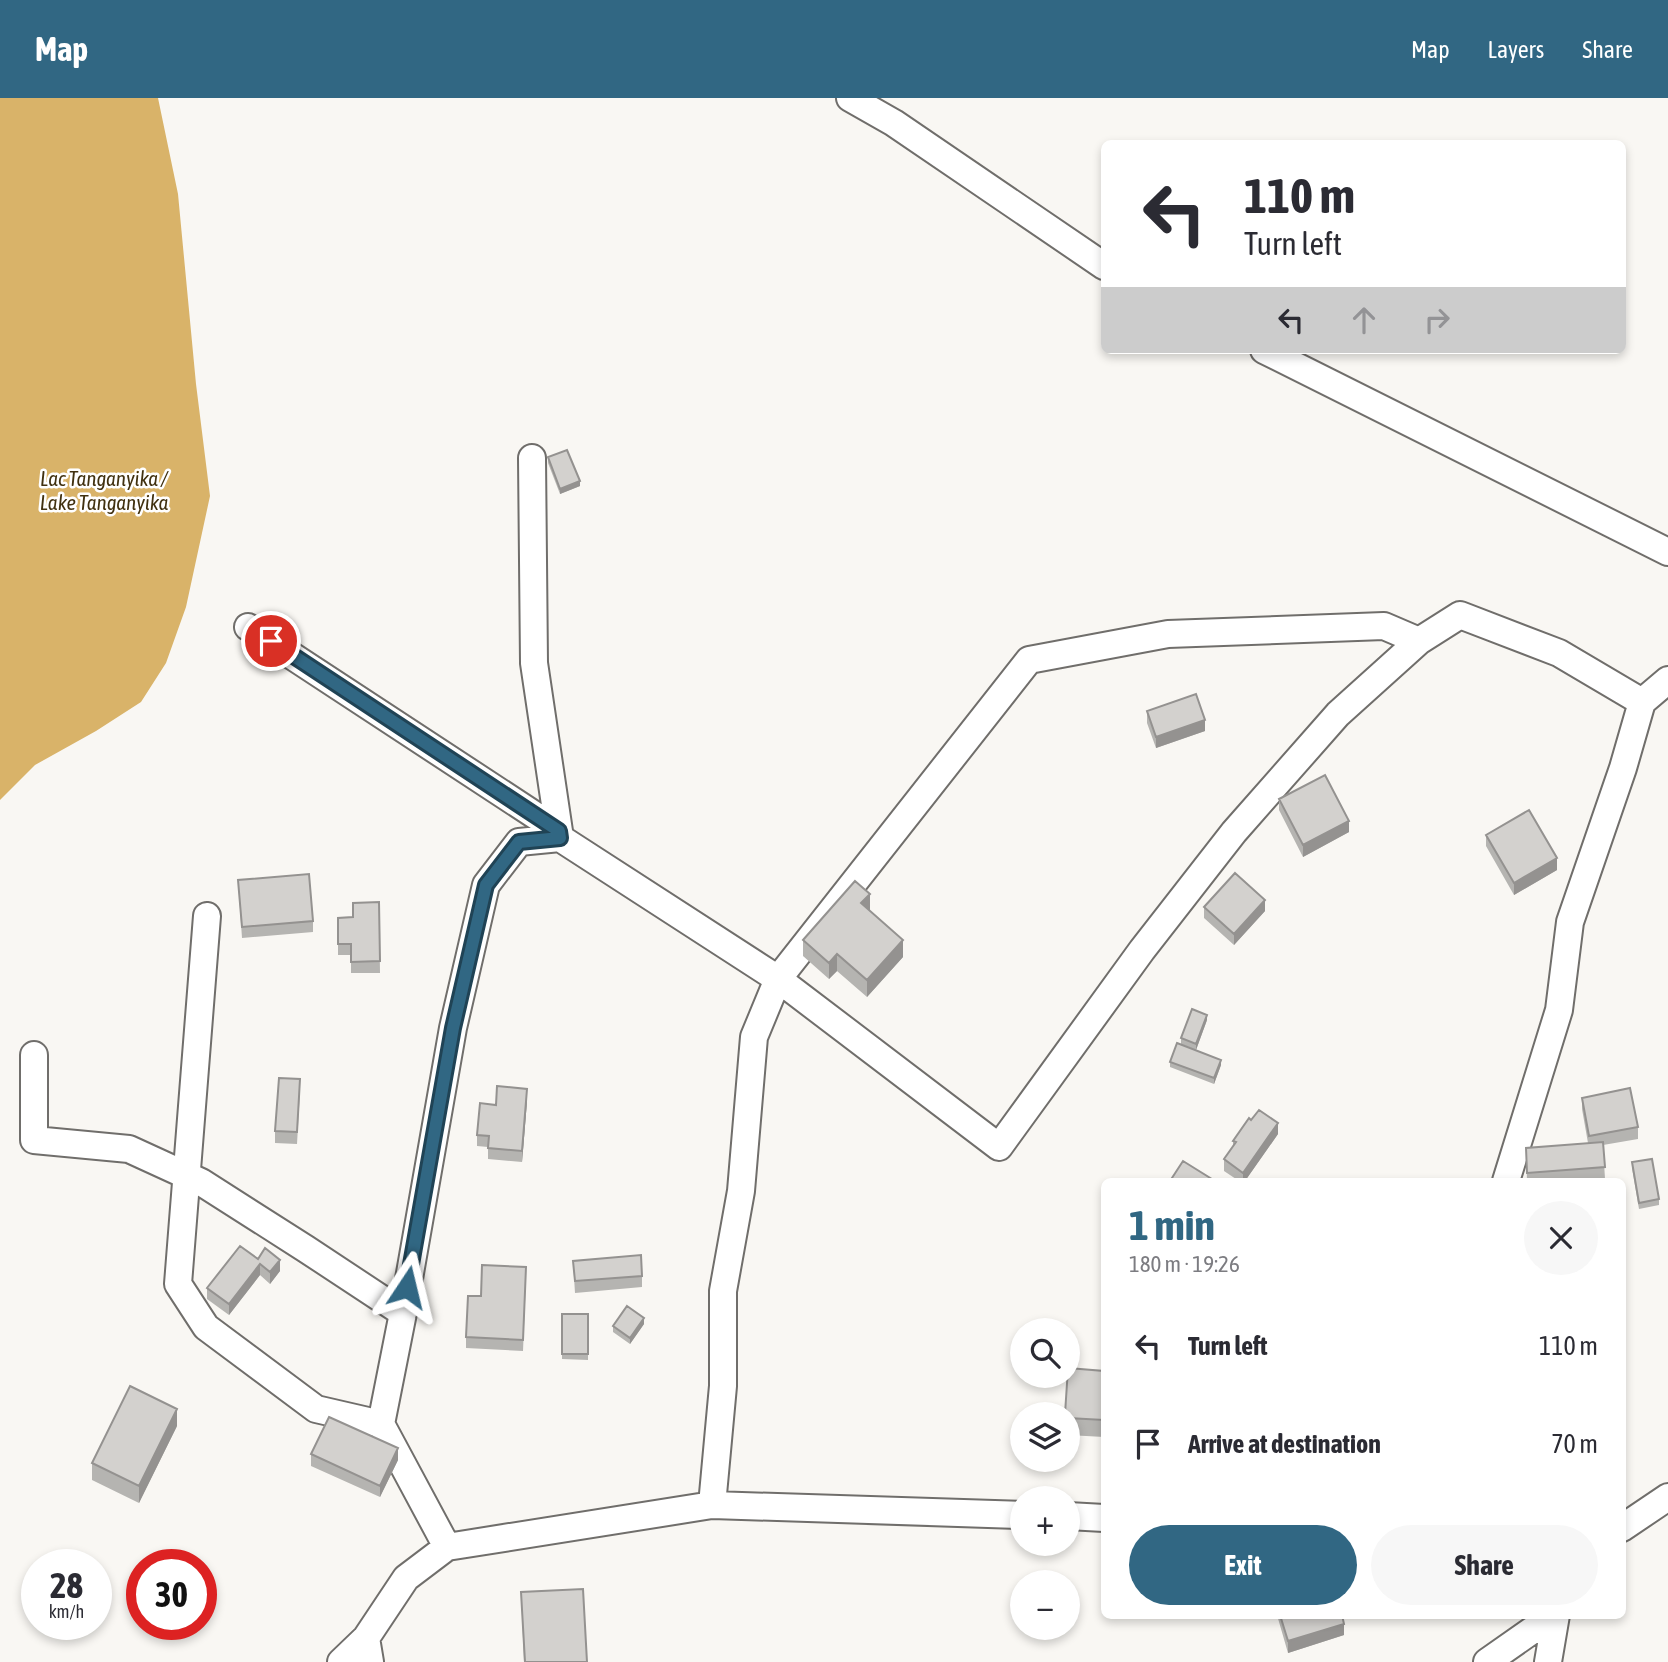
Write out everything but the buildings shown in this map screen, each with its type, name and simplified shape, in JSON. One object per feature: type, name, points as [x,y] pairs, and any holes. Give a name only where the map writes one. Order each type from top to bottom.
[{"type":"street","points":[[850,98],[894,123],[1101,265]]},
{"type":"street","points":[[1272,354],[1668,552]]},
{"type":"street","points":[[532,458],[534,663],[560,835]]},
{"type":"street","points":[[248,626],[778,979],[999,1147],[1142,950],[1234,832],[1338,714],[1419,641],[1460,615],[1559,653],[1642,702]]},
{"type":"street","points":[[712,1505],[723,1386],[723,1291],[741,1191],[754,1037],[778,979],[1029,660],[1168,634],[1384,626],[1419,641]]},
{"type":"street","points":[[1508,1178],[1559,1010],[1570,922],[1623,768],[1642,702],[1668,680]]},
{"type":"street","points":[[447,1547],[381,1424],[453,1028],[486,885],[519,842],[560,835]]},
{"type":"street","points":[[207,916],[178,1284],[206,1327],[316,1409],[381,1424]]},
{"type":"street","points":[[34,1055],[34,1140],[129,1149],[201,1182],[403,1313]]},
{"type":"street","points":[[1626,1525],[1668,1497]]},
{"type":"street","points":[[341,1662],[368,1650],[406,1578],[447,1547],[712,1505],[1010,1515]]},
{"type":"street","points":[[1080,1517],[1101,1518]]},
{"type":"street","points":[[1487,1662],[1549,1619]]},
{"type":"street","points":[[1548,1662],[1554,1619]]},
{"type":"water","name":"Lac Tanganyika / Lake Tanganyika","points":[[0,98],[158,98],[178,194],[196,384],[210,496],[186,607],[166,663],[141,702],[35,765],[0,800]]},
{"type":"route","points":[[271,641],[559,831],[560,838],[519,842],[486,885],[453,1028],[407,1287]]}]
